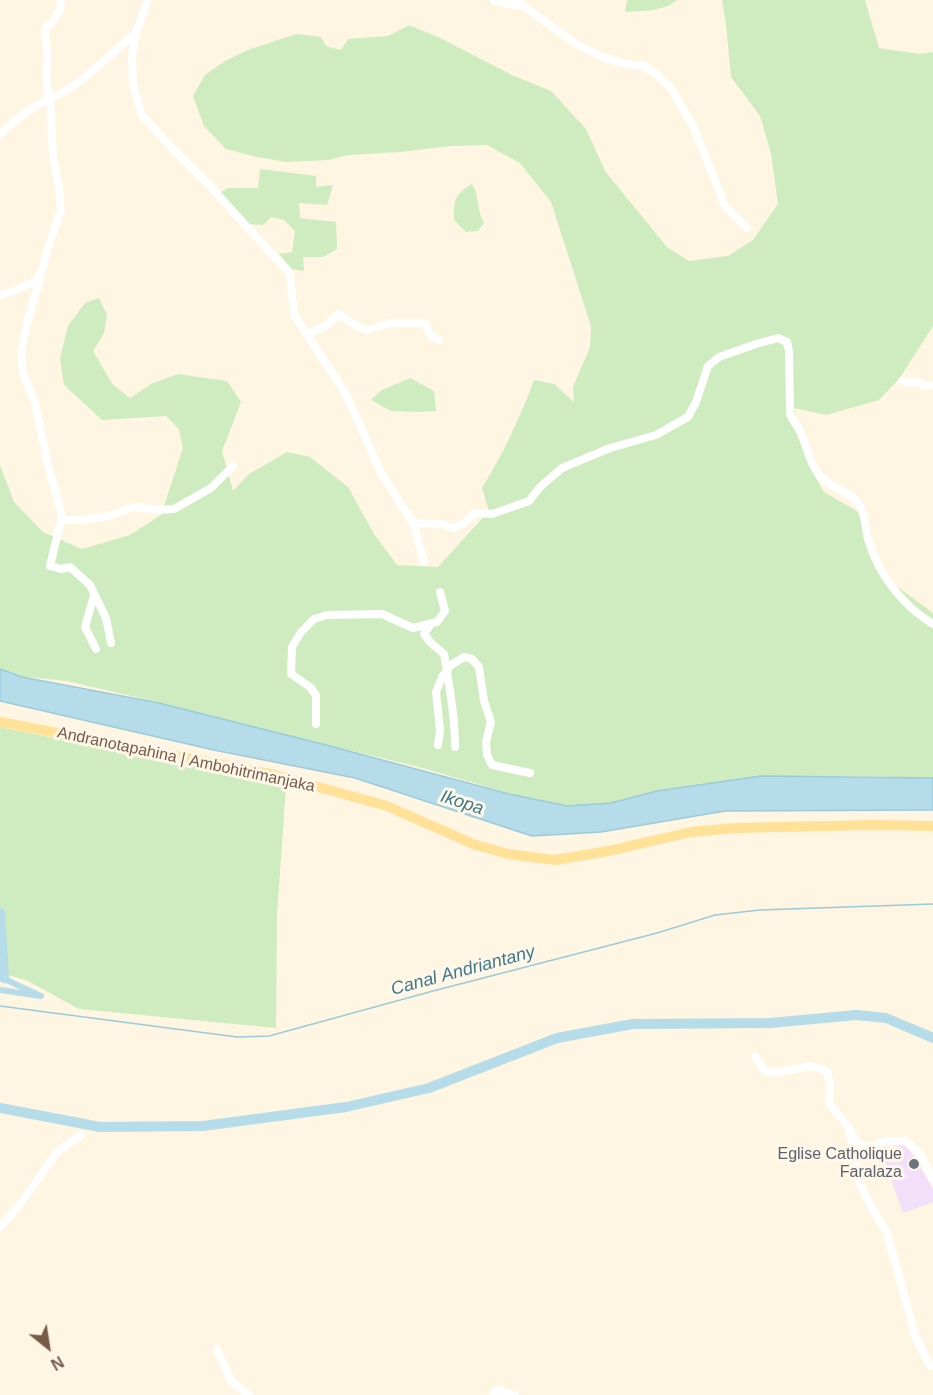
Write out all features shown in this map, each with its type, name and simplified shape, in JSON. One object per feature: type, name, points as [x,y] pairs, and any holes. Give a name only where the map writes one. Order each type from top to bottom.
[{"type":"main road","name":"Andranotapahina | Ambohitrimanjaka","points":[[0,722],[275,775],[387,806],[472,844],[508,854],[555,861],[691,832],[747,828],[933,826]]},
{"type":"street","points":[[61,0],[60,10],[51,24],[46,26],[44,38],[47,51],[46,82],[50,98],[53,156],[61,211],[26,327],[21,352],[23,373],[35,403],[62,516],[50,566],[61,569],[70,567],[90,585],[106,618],[111,643]]},
{"type":"street","points":[[147,0],[136,33],[132,56],[133,84],[142,114],[290,274],[294,315],[346,394],[381,473],[413,523],[424,562]]},
{"type":"street","points":[[494,0],[523,6]]},
{"type":"street","points":[[515,0],[576,44],[602,57],[630,65],[642,65],[655,73],[671,88],[693,126],[725,206],[747,228]]},
{"type":"street","points":[[0,134],[26,112],[50,98],[59,96],[73,86],[136,33]]},
{"type":"street","points":[[0,295],[37,280],[57,218],[59,188]]},
{"type":"street","points":[[307,335],[325,326],[339,314],[358,327],[367,330],[391,322],[425,322],[427,330],[434,339],[439,340]]},
{"type":"street","points":[[413,523],[441,524],[453,528],[463,524],[475,513],[492,514],[529,501],[540,487],[562,468],[610,448],[656,435],[688,417],[696,402],[708,366],[719,357],[778,338],[787,342],[789,351],[790,414],[801,432],[815,471],[825,481],[859,503],[868,539],[883,574],[903,600],[918,615],[933,624]]},
{"type":"street","points":[[902,381],[911,384],[916,381],[925,386],[933,384]]},
{"type":"street","points":[[62,516],[66,520],[82,520],[108,516],[135,507],[157,510],[174,509],[211,488],[232,466]]},
{"type":"street","points":[[316,724],[316,695],[310,687],[291,674],[292,647],[301,632],[314,619],[327,615],[382,614],[413,628],[436,622],[445,611],[440,592]]},
{"type":"street","points":[[94,595],[85,627],[96,649]]},
{"type":"street","points":[[432,623],[424,634],[429,642],[444,654],[451,695],[455,747]]},
{"type":"street","points":[[438,745],[440,731],[436,692],[442,677],[451,665],[464,657],[472,659],[479,668],[484,701],[491,722],[486,742],[487,755],[492,765],[530,773]]},
{"type":"street","points":[[755,1057],[765,1071],[773,1073],[811,1066],[827,1071],[831,1084],[829,1104],[858,1143],[869,1148],[885,1141],[906,1141],[920,1154],[933,1180]]},
{"type":"street","points":[[846,1124],[855,1153],[860,1183],[887,1233],[916,1338],[928,1364],[933,1366]]},
{"type":"street","points":[[0,1227],[21,1203],[57,1152],[81,1136]]},
{"type":"street","points":[[217,1349],[231,1381],[249,1395]]},
{"type":"street","points":[[493,1395],[497,1390],[515,1395]]},
{"type":"shaded area","points":[[907,1145],[933,1189],[933,1202],[903,1213],[880,1149]]},
{"type":"green space","points":[[627,0],[677,0],[660,8],[625,12]]},
{"type":"green space","points":[[722,0],[865,0],[879,48],[919,54],[933,52],[933,326],[899,379],[879,400],[826,415],[794,408],[798,432],[812,471],[824,492],[860,513],[864,540],[880,574],[933,613],[933,778],[761,776],[657,791],[611,803],[577,806],[549,805],[419,767],[234,725],[178,707],[67,681],[16,676],[0,670],[0,465],[14,502],[43,532],[82,549],[130,535],[161,515],[183,448],[179,429],[166,416],[102,420],[64,385],[60,359],[68,326],[85,303],[99,298],[107,315],[104,333],[93,351],[113,385],[130,398],[151,384],[178,374],[227,381],[241,402],[222,451],[233,491],[249,474],[287,452],[310,457],[348,487],[374,534],[397,565],[438,567],[489,511],[482,488],[511,436],[534,380],[554,384],[574,402],[573,387],[590,347],[591,326],[551,202],[520,163],[487,145],[451,146],[348,155],[328,160],[286,162],[226,149],[204,126],[193,96],[205,75],[225,61],[248,50],[296,34],[321,37],[326,46],[341,50],[348,39],[388,36],[409,25],[442,39],[512,75],[551,91],[586,129],[605,171],[667,247],[689,261],[728,256],[753,240],[778,204],[771,153],[760,116],[731,77]]},
{"type":"green space","points":[[260,169],[316,176],[316,187],[333,185],[327,205],[299,203],[300,218],[336,222],[337,249],[323,257],[303,257],[304,271],[292,269],[279,254],[292,252],[295,231],[284,220],[271,217],[263,225],[248,224],[219,193],[228,188],[258,188]]},
{"type":"green space","points":[[472,184],[484,223],[478,231],[466,232],[454,220],[454,208],[458,195]]},
{"type":"green space","points":[[410,378],[434,391],[436,411],[391,411],[371,400],[380,391]]},
{"type":"green space","points":[[0,727],[286,785],[277,915],[276,1028],[79,1009],[26,980],[0,973]]},
{"type":"water","points":[[0,669],[22,677],[159,703],[509,794],[567,806],[611,803],[657,791],[761,776],[933,778],[933,810],[725,811],[601,832],[532,836],[355,778],[214,750],[0,701]]},
{"type":"waterway","name":"Canal Andriantany","points":[[0,1006],[237,1037],[269,1036],[657,933],[715,915],[760,910],[933,904]]},
{"type":"waterway","name":"Ikopa","points":[[0,913],[4,978]]},
{"type":"waterway","points":[[0,977],[41,996],[0,990]]},
{"type":"waterway","points":[[0,1108],[100,1127],[203,1126],[346,1107],[429,1088],[557,1038],[633,1024],[770,1023],[856,1015],[886,1018],[933,1038]]},
{"type":"place","name":"Eglise Catholique Faralaza","points":[[914,1164]]}]
